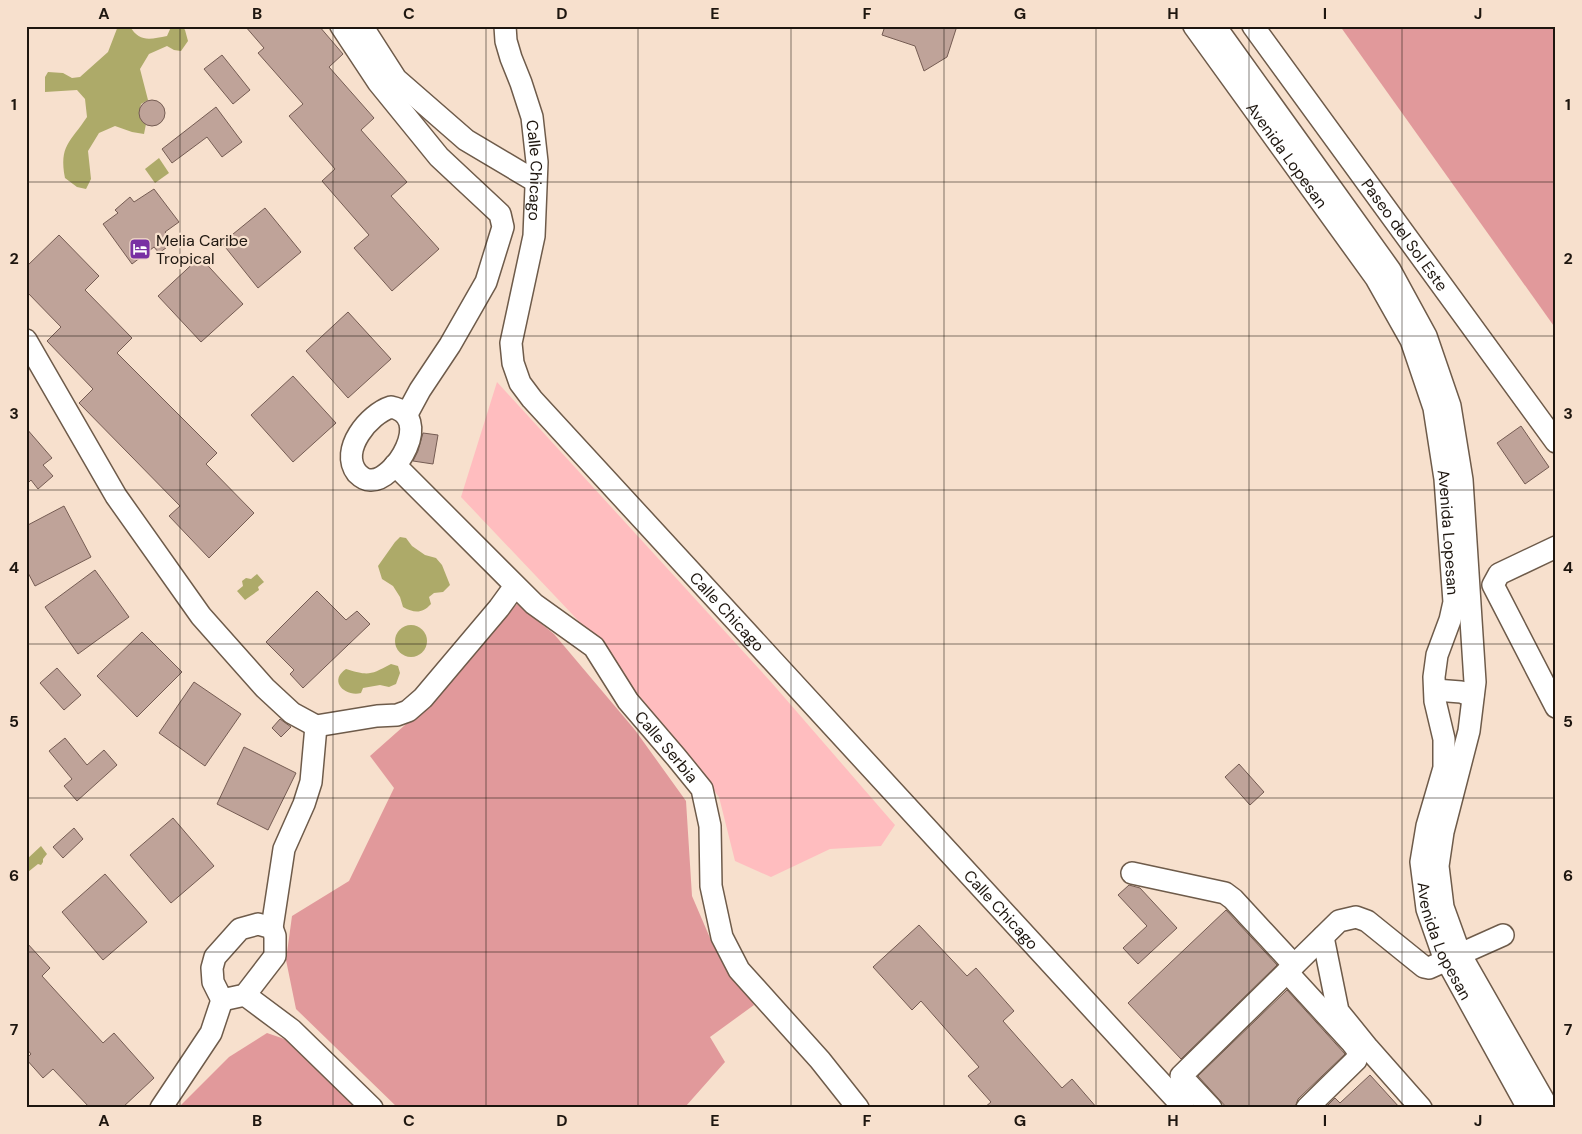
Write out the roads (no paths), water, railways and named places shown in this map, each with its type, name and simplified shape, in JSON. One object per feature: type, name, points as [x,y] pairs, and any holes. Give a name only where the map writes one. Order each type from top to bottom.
[{"type":"street","points":[[341,26],[378,82],[438,157],[500,214],[502,227],[486,282],[407,414]]},
{"type":"street","points":[[362,26],[396,79],[466,140],[536,181]]},
{"type":"street","name":"Calle Chicago","points":[[505,26],[506,41],[511,58],[532,116],[537,162],[534,236],[511,342],[513,363],[520,383],[546,414],[1184,1108]]},
{"type":"street","name":"Avenida Lopesan","points":[[1194,26],[1376,278],[1411,340],[1434,408],[1445,479],[1454,602],[1438,655],[1434,678],[1435,701],[1444,739],[1444,768],[1427,826],[1421,862],[1427,909],[1528,1108]]},
{"type":"street","name":"Avenida Lopesan","points":[[1215,26],[1390,270],[1426,336],[1450,406],[1462,480],[1475,682],[1469,731],[1443,832],[1438,866],[1443,907],[1453,957],[1548,1108]]},
{"type":"street","name":"Paseo del Sol Este","points":[[1253,26],[1556,442]]},
{"type":"street","points":[[26,340],[116,496],[201,616],[265,688],[292,713],[316,726],[377,716],[397,715],[408,711],[423,698],[499,608],[515,586]]},
{"type":"street","points":[[391,407],[400,409],[407,414],[411,426],[410,440],[390,471],[377,479],[369,480],[360,476],[353,468],[352,452],[357,437],[374,416],[382,410],[391,407]]},
{"type":"street","name":"Calle Serbia","points":[[394,465],[534,604],[594,647],[628,701],[702,789],[710,826],[711,886],[722,937],[739,970],[820,1060],[858,1108]]},
{"type":"street","points":[[1556,547],[1499,574],[1493,585],[1556,707]]},
{"type":"street","points":[[1435,690],[1461,692],[1473,696]]},
{"type":"street","points":[[222,1000],[244,995],[275,956],[275,936],[272,928],[284,849],[304,804],[311,782],[316,726]]},
{"type":"street","points":[[1132,873],[1225,894],[1233,899],[1358,1050],[1356,1060],[1307,1108]]},
{"type":"street","points":[[1211,1108],[1181,1076],[1339,921],[1356,917],[1367,921],[1424,967],[1434,966],[1503,935]]},
{"type":"street","points":[[161,1108],[211,1033],[222,1000],[213,982],[212,968],[215,957],[240,929],[258,924],[272,928]]},
{"type":"street","points":[[1323,937],[1338,1011],[1421,1108]]},
{"type":"street","points":[[244,995],[292,1030],[372,1108]]},
{"type":"place","name":"Melia Caribe Tropical","points":[[140,249]]}]
